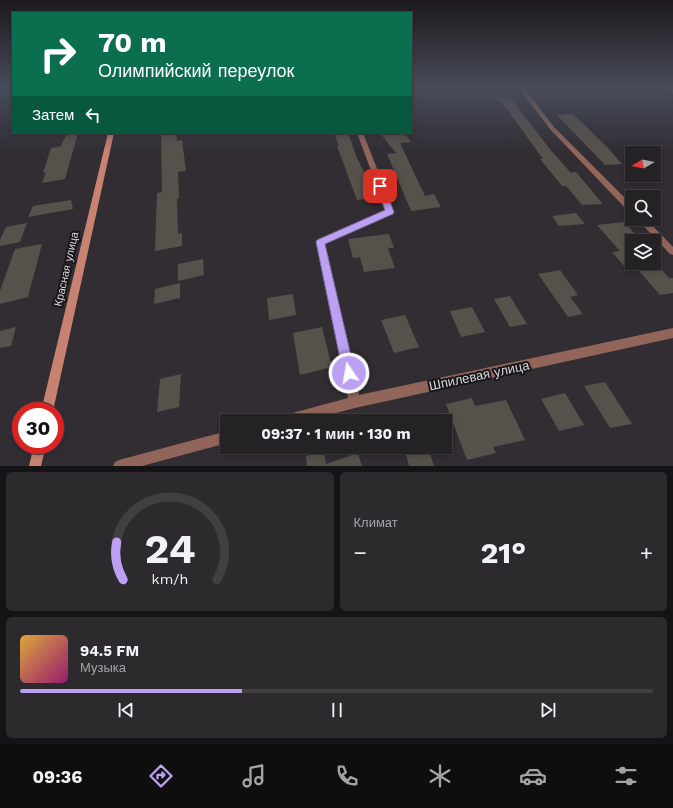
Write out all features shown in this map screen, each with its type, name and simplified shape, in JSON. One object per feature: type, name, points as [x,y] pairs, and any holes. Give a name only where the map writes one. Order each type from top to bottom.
[{"type":"main road","name":"Красная улица","points":[[49,402],[111,134]]},
{"type":"main road","points":[[35,466],[38,454]]},
{"type":"street","points":[[537,109],[552,128],[625,203]]},
{"type":"street","points":[[355,402],[320,242],[390,212],[360,134]]},
{"type":"street","points":[[648,226],[673,252]]},
{"type":"street","name":"Шпилевая улица","points":[[311,414],[355,402],[673,333]]},
{"type":"street","points":[[118,466],[220,439]]},
{"type":"building","points":[[507,109],[519,109],[571,173],[576,172],[603,204],[582,205],[566,186],[562,186],[540,159],[543,159]]},
{"type":"building","points":[[573,114],[622,164],[605,165],[557,115]]},
{"type":"building","points":[[67,134],[78,134],[65,179],[42,183],[46,172],[43,173],[51,148],[61,146]]},
{"type":"building","points":[[161,134],[176,134],[177,141],[182,140],[186,171],[178,172],[178,234],[182,233],[182,246],[155,251],[157,193],[162,192]]},
{"type":"building","points":[[334,134],[348,134],[357,158],[367,178],[369,178],[377,198],[357,200],[337,146],[339,146]]},
{"type":"building","points":[[381,134],[405,134],[411,142],[400,143],[425,196],[434,194],[441,207],[411,211],[387,154],[396,153]]},
{"type":"building","points":[[71,200],[73,209],[28,217],[33,206]]},
{"type":"building","points":[[576,213],[585,224],[559,226],[552,216]]},
{"type":"building","points":[[624,222],[625,226],[628,226],[635,234],[625,234],[625,265],[623,265],[612,252],[620,251],[597,225]]},
{"type":"building","points":[[27,223],[20,242],[0,246],[0,240],[6,227]]},
{"type":"building","points":[[389,234],[394,248],[388,248],[395,268],[364,272],[360,257],[353,258],[348,239]]},
{"type":"building","points":[[42,244],[28,297],[0,304],[0,291],[15,249]]},
{"type":"building","points":[[203,259],[204,275],[178,281],[178,264]]},
{"type":"building","points":[[661,269],[669,278],[673,278],[673,293],[660,295],[638,270],[661,270]]},
{"type":"building","points":[[560,270],[578,295],[570,297],[583,314],[568,317],[538,274]]},
{"type":"building","points":[[180,283],[180,298],[154,304],[155,289]]},
{"type":"building","points":[[293,294],[296,315],[269,320],[267,298]]},
{"type":"building","points":[[510,296],[527,324],[510,327],[494,299]]},
{"type":"building","points":[[472,307],[485,332],[461,337],[450,311]]},
{"type":"building","points":[[405,315],[419,347],[394,353],[381,320]]},
{"type":"building","points":[[16,327],[11,346],[0,348],[0,331]]},
{"type":"building","points":[[322,327],[332,367],[300,375],[293,333]]},
{"type":"building","points":[[181,374],[179,407],[157,412],[160,379]]},
{"type":"building","points":[[605,382],[632,424],[610,428],[584,386]]},
{"type":"building","points":[[565,393],[584,425],[559,431],[541,399]]},
{"type":"building","points":[[472,398],[475,406],[506,400],[525,440],[493,447],[496,453],[467,460],[452,420],[452,414],[450,414],[446,404]]},
{"type":"building","points":[[324,454],[326,464],[358,454],[362,466],[307,466],[306,456]]},
{"type":"building","points":[[406,454],[430,454],[434,466],[409,466]]},
{"type":"route","points":[[349,373],[320,242],[390,212],[380,186]]}]
